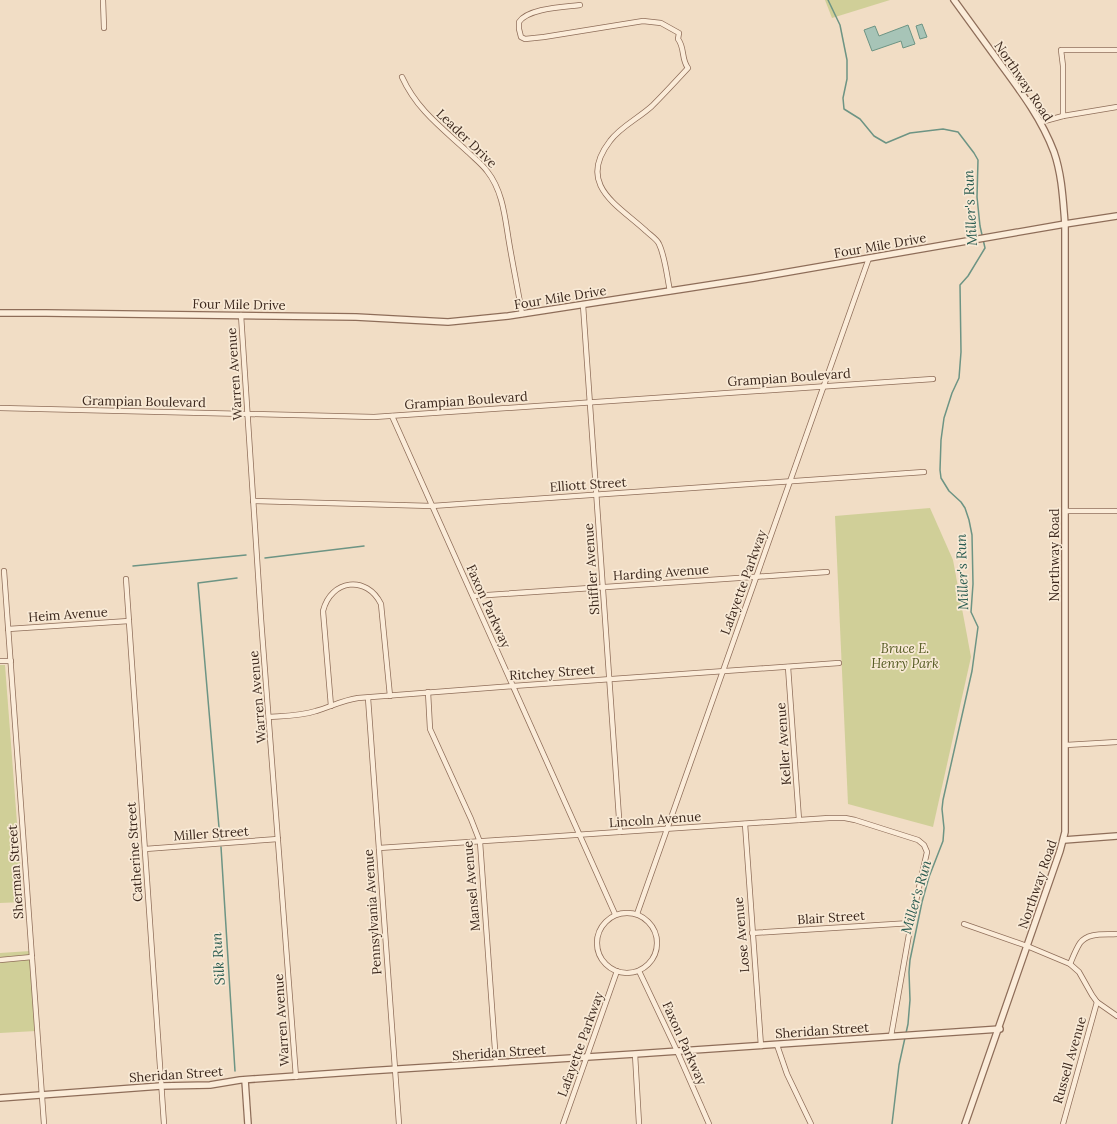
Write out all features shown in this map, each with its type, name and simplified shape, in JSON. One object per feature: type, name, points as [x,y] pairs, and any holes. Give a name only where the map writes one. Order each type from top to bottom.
[{"type":"street","points":[[103,0],[104,28]]},
{"type":"street","name":"Northway Road","points":[[954,0],[1041,122],[1054,153],[1058,167],[1065,224],[1066,824],[1064,840],[966,1124]]},
{"type":"street","points":[[580,5],[537,12],[525,16],[519,22],[521,37],[525,39],[544,37],[643,20],[661,23],[679,33],[678,38],[684,49],[684,62],[688,68],[652,106],[615,134],[601,153],[598,166],[599,179],[605,194],[617,207],[659,242],[670,291]]},
{"type":"street","points":[[1063,116],[1063,66],[1061,50],[1117,50]]},
{"type":"street","name":"Leader Drive","points":[[402,77],[418,105],[479,162],[492,177],[504,208],[522,314]]},
{"type":"street","points":[[1041,122],[1063,116],[1117,107]]},
{"type":"street","name":"Four Mile Drive","points":[[0,313],[241,315],[356,317],[448,322],[469,321],[670,291],[1117,216]]},
{"type":"street","name":"Lafayette Parkway","points":[[637,914],[869,258]]},
{"type":"street","name":"Shiffler Avenue","points":[[583,305],[620,832]]},
{"type":"street","name":"Warren Avenue","points":[[241,315],[253,502],[296,1077]]},
{"type":"street","name":"Grampian Boulevard","points":[[0,408],[360,418],[933,379]]},
{"type":"street","name":"Faxon Parkway","points":[[392,416],[615,914]]},
{"type":"street","name":"Elliott Street","points":[[253,502],[432,506],[924,472]]},
{"type":"street","points":[[1065,511],[1117,511]]},
{"type":"street","name":"Sherman Street","points":[[4,571],[36,1031],[44,1124]]},
{"type":"street","name":"Harding Avenue","points":[[473,596],[827,572]]},
{"type":"street","name":"Catherine Street","points":[[126,579],[164,1124]]},
{"type":"street","points":[[331,706],[323,610],[324,603],[331,593],[341,586],[348,584],[367,588],[378,598],[381,604],[390,696]]},
{"type":"street","name":"Heim Avenue","points":[[8,628],[129,620]]},
{"type":"street","points":[[0,661],[11,660]]},
{"type":"street","name":"Ritchey Street","points":[[269,717],[306,714],[352,699],[428,692],[839,663]]},
{"type":"street","name":"Keller Avenue","points":[[788,667],[799,820]]},
{"type":"street","name":"Mansel Avenue","points":[[428,692],[430,729],[480,842],[496,1063]]},
{"type":"street","name":"Pennsylvania Avenue","points":[[368,698],[399,1124]]},
{"type":"street","points":[[1066,745],[1117,742]]},
{"type":"street","name":"Lincoln Avenue","points":[[379,848],[845,818],[918,840],[924,845],[926,849],[926,860],[910,923]]},
{"type":"street","name":"Lose Avenue","points":[[745,824],[761,1046]]},
{"type":"street","points":[[1064,840],[1117,836]]},
{"type":"street","name":"Miller Street","points":[[145,849],[278,838]]},
{"type":"street","points":[[624,912],[637,914],[648,920],[655,930],[658,942],[653,958],[649,964],[639,971],[630,973],[617,971],[610,968],[602,960],[597,948],[597,941],[601,927],[615,914],[624,912]]},
{"type":"street","points":[[891,1036],[910,923]]},
{"type":"street","name":"Blair Street","points":[[752,933],[910,923]]},
{"type":"street","points":[[964,924],[1027,946],[1070,964],[1079,972],[1097,1002],[1117,1016]]},
{"type":"street","points":[[1070,964],[1079,945],[1084,939],[1092,935],[1117,934]]},
{"type":"street","points":[[0,960],[32,957]]},
{"type":"street","name":"Lafayette Parkway","points":[[563,1124],[617,971]]},
{"type":"street","name":"Faxon Parkway","points":[[639,971],[677,1051],[709,1124]]},
{"type":"street","name":"Russell Avenue","points":[[1063,1124],[1097,1002]]},
{"type":"street","name":"Sheridan Street","points":[[0,1098],[161,1086],[210,1085],[245,1080],[395,1069],[777,1045],[1000,1029]]},
{"type":"street","points":[[777,1045],[787,1074],[811,1124]]},
{"type":"street","points":[[635,1054],[639,1124]]},
{"type":"street","points":[[245,1080],[248,1124]]},
{"type":"green space","points":[[825,0],[890,0],[832,18]]},
{"type":"green space","name":"Bruce E. Henry Park","points":[[930,508],[953,560],[971,657],[933,827],[848,804],[835,516]]},
{"type":"green space","points":[[0,665],[5,665],[23,902],[0,903]]},
{"type":"green space","points":[[30,951],[36,1031],[0,1033],[0,953]]},
{"type":"shaded area","points":[[922,24],[927,37],[920,39],[916,26]]},
{"type":"shaded area","points":[[908,25],[915,44],[903,48],[901,41],[872,51],[864,30],[875,26],[879,36]]},
{"type":"waterway","name":"Miller's Run","points":[[828,0],[840,25],[847,60],[847,79],[843,98],[844,109],[860,119],[874,136],[886,143],[910,133],[943,129],[958,132],[978,160],[977,197],[980,226],[985,248],[968,276],[960,285],[961,352],[959,378],[952,393],[944,418],[941,440],[940,470],[941,478],[949,491],[961,502],[965,508],[969,520],[972,535],[973,584],[971,612],[978,627],[972,671],[943,800],[943,841],[929,877],[922,902],[910,960],[910,1000],[908,1024],[899,1065],[892,1124]]},
{"type":"waterway","points":[[265,558],[364,546]]},
{"type":"waterway","points":[[133,566],[246,555]]},
{"type":"waterway","points":[[220,839],[198,583],[237,578]]},
{"type":"waterway","name":"Silk Run","points":[[221,847],[235,1071]]}]
